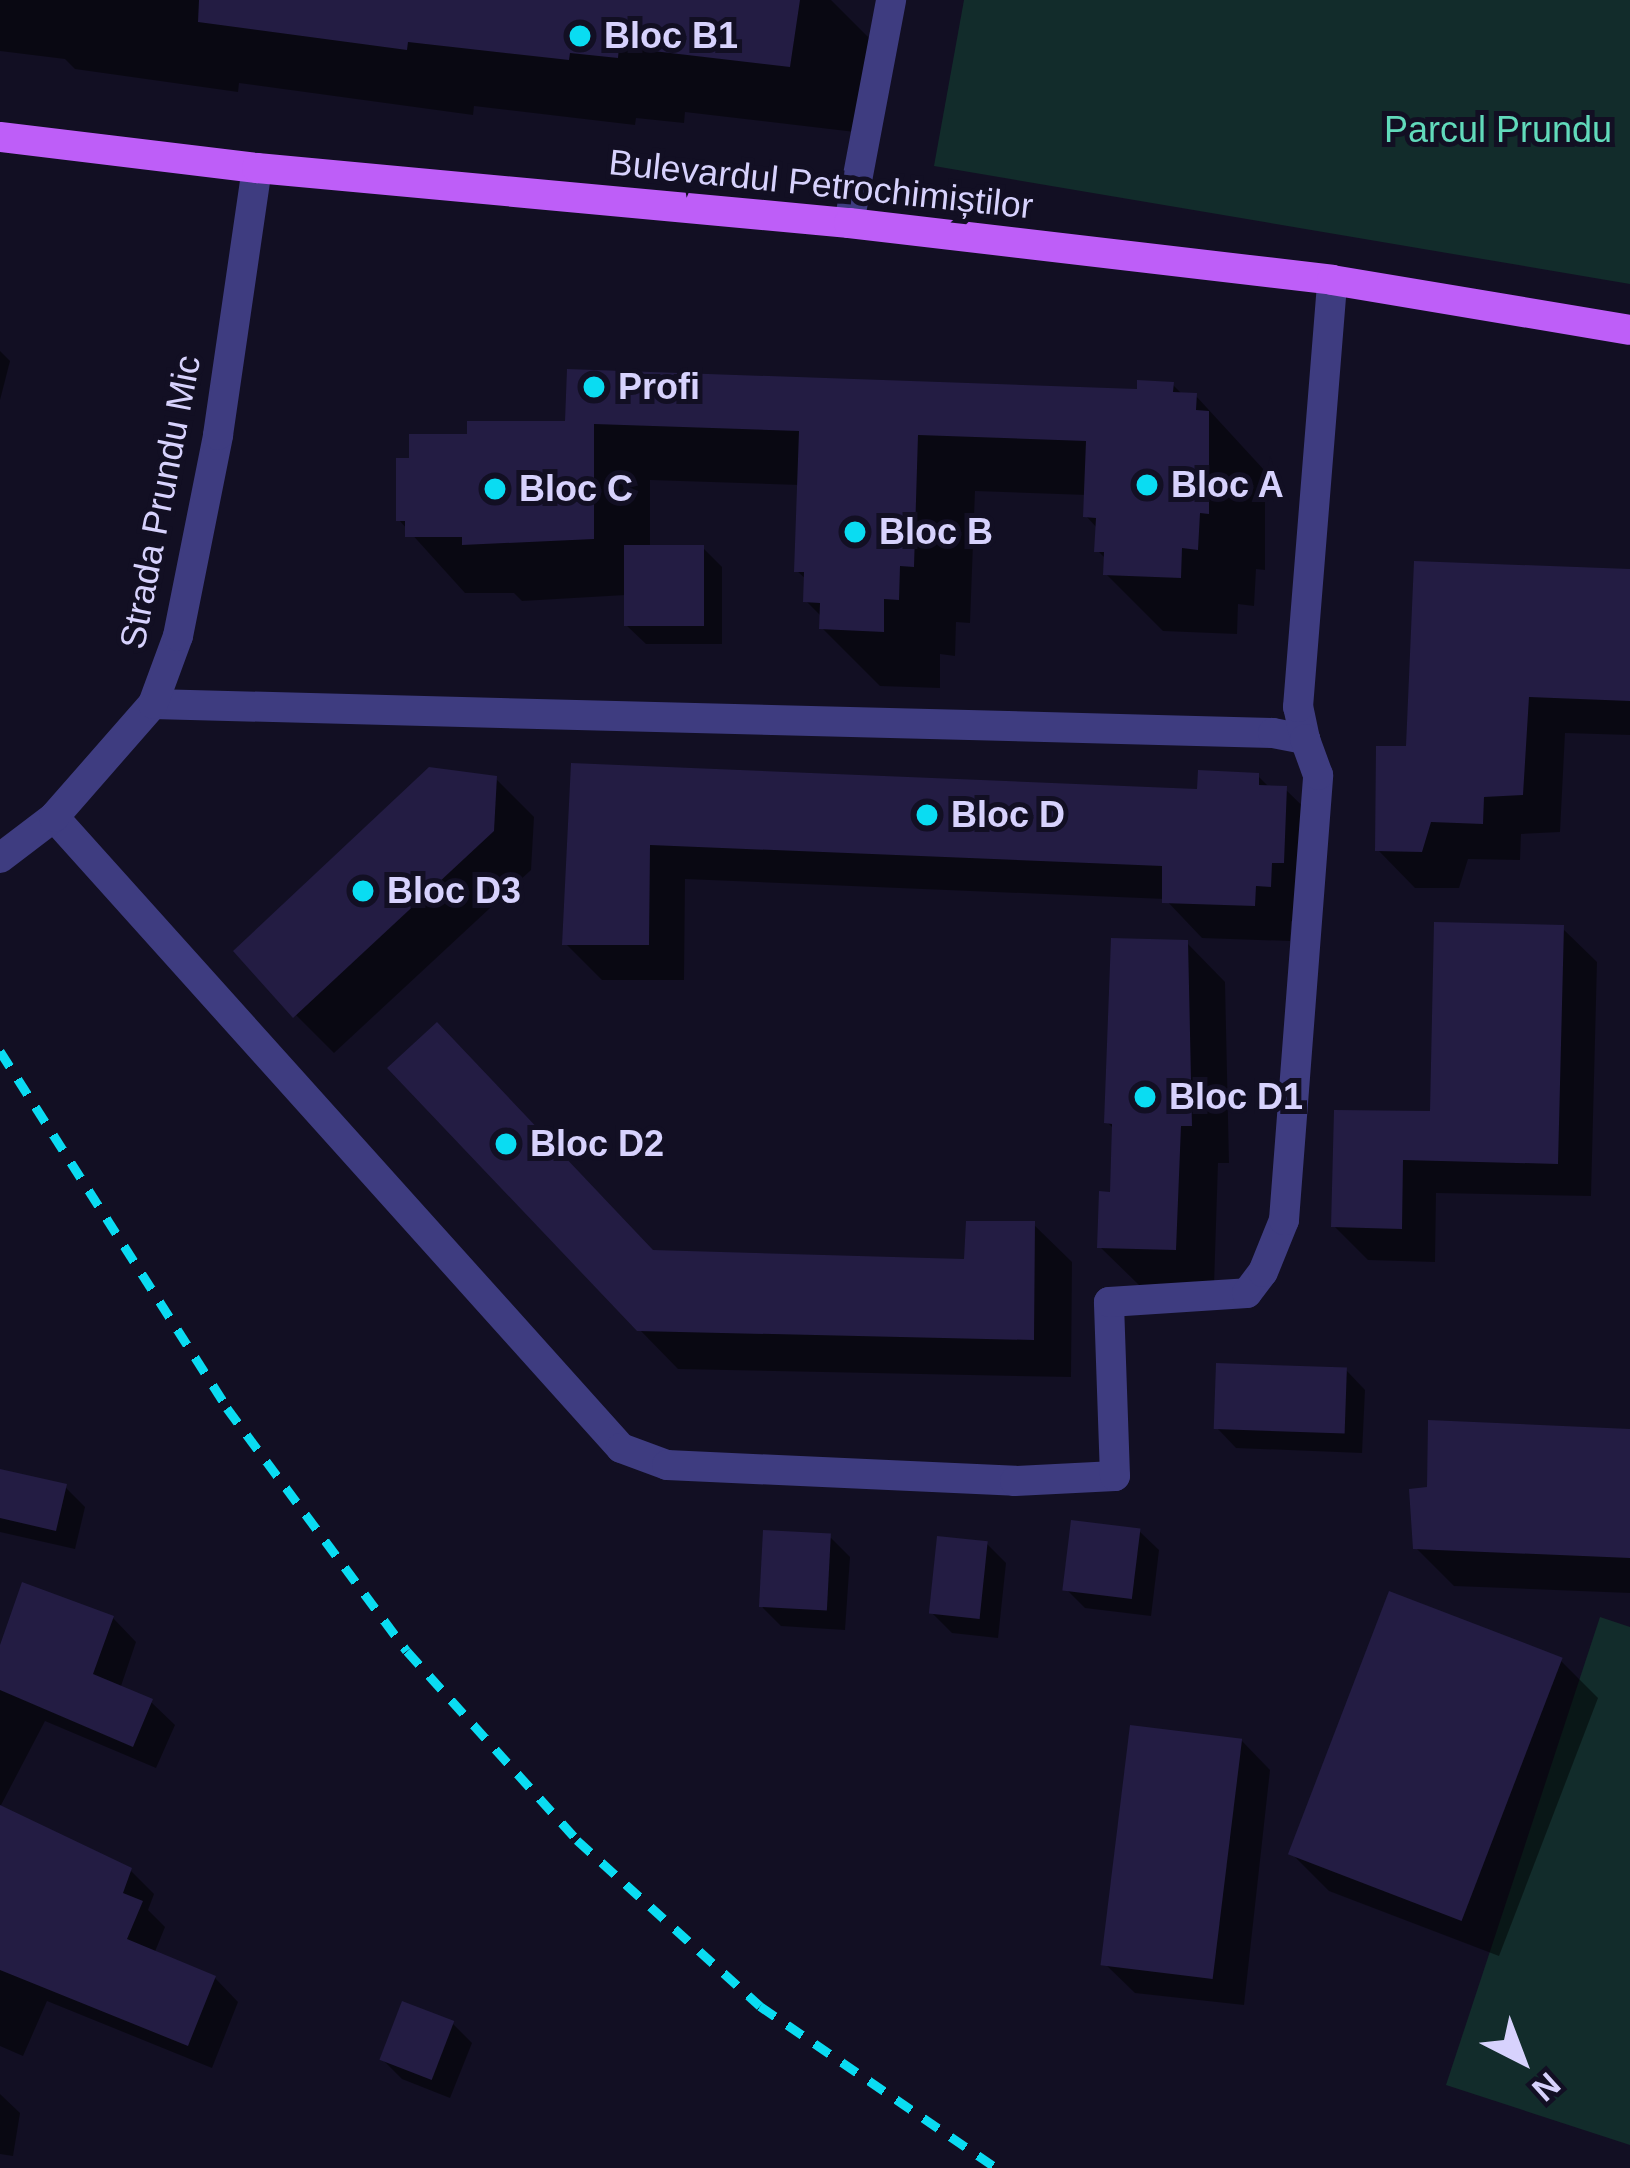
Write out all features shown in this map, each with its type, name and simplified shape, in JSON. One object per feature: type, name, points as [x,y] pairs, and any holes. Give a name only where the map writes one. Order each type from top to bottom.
[{"type":"main road","name":"Bulevardul Petrochimiștilor","points":[[0,136],[256,168],[849,223],[1332,280],[1630,330]]},
{"type":"street","points":[[849,223],[891,0]]},
{"type":"street","name":"Strada Prundu Mic","points":[[0,858],[54,817],[154,704],[178,636],[213,458],[256,168]]},
{"type":"street","points":[[54,817],[621,1448],[667,1466],[1015,1481],[1115,1476],[1109,1302],[1247,1293],[1263,1271],[1284,1220],[1318,775],[1298,706],[1332,280]]},
{"type":"street","points":[[154,704],[1273,733],[1305,739]]},
{"type":"green space","name":"Parcul Prundu","points":[[964,0],[1630,0],[1630,284],[934,166]]},
{"type":"green space","points":[[1600,1617],[1630,1627],[1630,2145],[1446,2085]]},
{"type":"building","name":"Bloc B1","points":[[199,0],[800,0],[790,67],[619,47],[618,58],[570,53],[569,60],[408,42],[407,50],[198,22]]},
{"type":"building","points":[[567,369],[1137,389],[1137,380],[1174,382],[1173,392],[1197,393],[1196,410],[1209,411],[1209,514],[1200,513],[1198,550],[1182,548],[1181,578],[1103,575],[1104,552],[1094,552],[1096,518],[1083,517],[1086,441],[918,435],[914,567],[900,566],[899,600],[884,599],[884,632],[819,629],[820,603],[803,602],[804,572],[794,572],[799,431],[594,424],[594,539],[462,545],[462,537],[405,537],[405,521],[396,521],[396,458],[409,458],[409,434],[467,434],[467,421],[565,421]]},
{"type":"building","points":[[624,545],[704,545],[704,626],[624,626]]},
{"type":"building","points":[[1414,561],[1630,569],[1630,701],[1529,697],[1523,795],[1484,797],[1483,824],[1431,822],[1422,852],[1375,851],[1376,746],[1406,746]]},
{"type":"building","name":"Bloc D","points":[[571,763],[1197,789],[1198,770],[1259,773],[1259,785],[1287,786],[1284,863],[1272,863],[1271,887],[1256,886],[1255,906],[1162,903],[1162,866],[650,845],[649,945],[562,945]]},
{"type":"building","name":"Bloc D3","points":[[429,767],[497,776],[494,831],[293,1018],[233,951]]},
{"type":"building","points":[[1434,922],[1564,925],[1558,1164],[1403,1160],[1402,1229],[1331,1227],[1334,1110],[1430,1111]]},
{"type":"building","name":"Bloc D1","points":[[1111,938],[1188,940],[1192,1126],[1181,1126],[1176,1250],[1097,1248],[1099,1191],[1110,1192],[1112,1124],[1104,1123]]},
{"type":"building","name":"Bloc D2","points":[[437,1022],[653,1250],[964,1259],[966,1221],[1035,1221],[1034,1340],[637,1331],[387,1068]]},
{"type":"building","points":[[1216,1363],[1347,1368],[1345,1434],[1214,1429]]},
{"type":"building","points":[[1428,1420],[1630,1429],[1630,1558],[1413,1549],[1409,1489],[1427,1487]]},
{"type":"building","points":[[0,1469],[67,1484],[56,1531],[0,1518]]},
{"type":"building","points":[[1071,1520],[1140,1529],[1132,1599],[1062,1590]]},
{"type":"building","points":[[763,1530],[831,1534],[827,1610],[759,1607]]},
{"type":"building","points":[[937,1536],[988,1541],[980,1619],[929,1614]]},
{"type":"building","points":[[22,1582],[114,1616],[93,1674],[153,1699],[133,1747],[0,1690],[0,1645]]},
{"type":"building","points":[[1389,1591],[1563,1658],[1462,1921],[1288,1854]]},
{"type":"building","points":[[1130,1725],[1242,1739],[1213,1979],[1101,1965]]},
{"type":"building","points":[[0,1805],[132,1868],[123,1893],[143,1901],[127,1939],[216,1976],[188,2046],[0,1970]]},
{"type":"building","points":[[402,2001],[454,2021],[432,2080],[379,2060]]},
{"type":"railway","points":[[0,1051],[227,1408],[407,1651],[577,1840],[760,2006],[997,2168]]},
{"type":"place","name":"Bloc B1","points":[[580,36]]},
{"type":"place","name":"Profi","points":[[594,387]]},
{"type":"place","name":"Bloc A","points":[[1147,485]]},
{"type":"place","name":"Bloc C","points":[[495,489]]},
{"type":"place","name":"Bloc B","points":[[855,532]]},
{"type":"place","name":"Bloc D","points":[[927,815]]},
{"type":"place","name":"Bloc D3","points":[[363,891]]},
{"type":"place","name":"Bloc D1","points":[[1145,1097]]},
{"type":"place","name":"Bloc D2","points":[[506,1144]]}]
